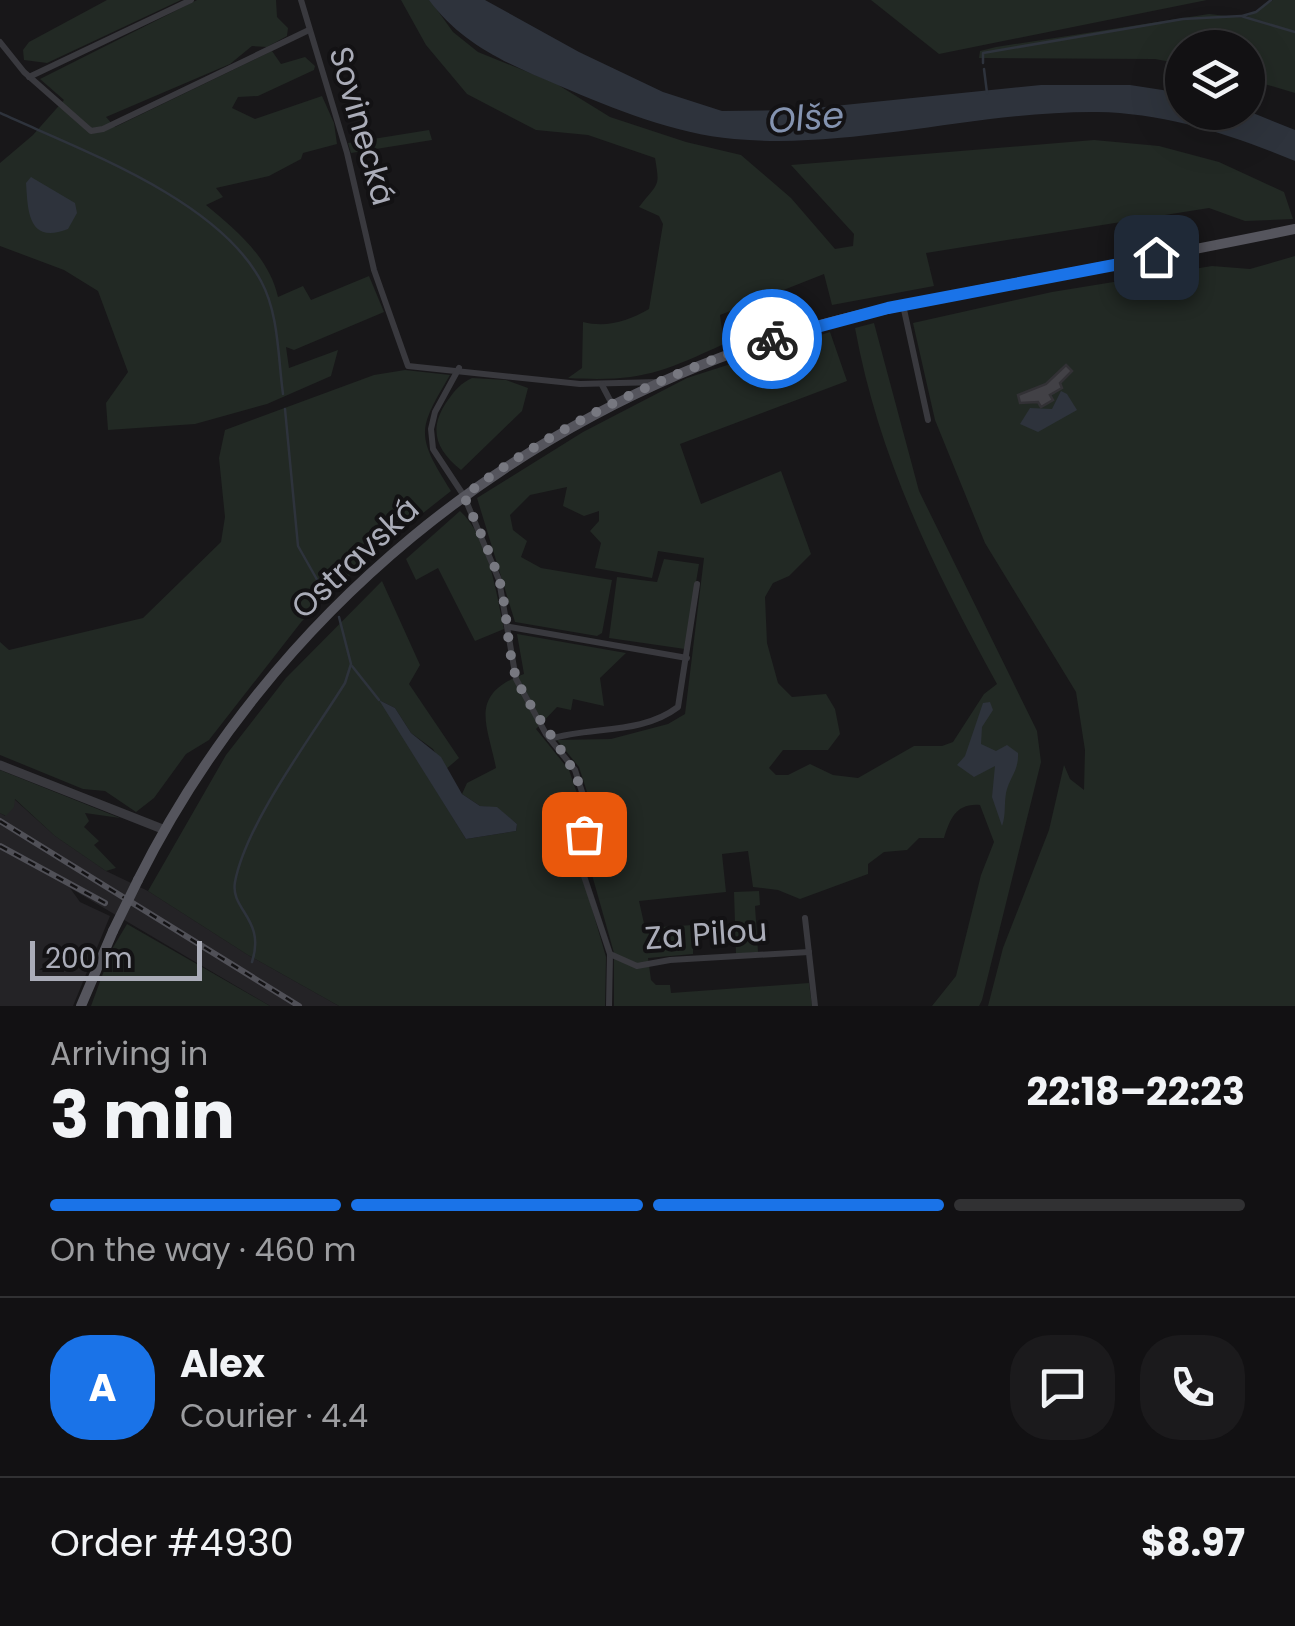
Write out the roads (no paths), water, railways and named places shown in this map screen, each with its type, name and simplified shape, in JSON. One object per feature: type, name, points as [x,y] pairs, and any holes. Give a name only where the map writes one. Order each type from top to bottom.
[{"type":"main road","name":"Ostravská","points":[[82,1006],[138,880],[222,740],[302,641],[386,559],[464,496],[530,451],[612,404],[758,344],[888,308],[1295,229]]},
{"type":"street","points":[[29,77],[191,0]]},
{"type":"street","points":[[301,0],[308,30]]},
{"type":"street","name":"Sovinecká","points":[[0,42],[29,77],[91,131],[308,30],[347,152],[374,270],[408,366],[602,385],[659,382]]},
{"type":"street","points":[[903,305],[928,420]]},
{"type":"street","points":[[459,368],[435,412],[431,429],[434,449],[464,496]]},
{"type":"street","points":[[602,385],[612,404]]},
{"type":"street","name":"Za Pilou","points":[[464,496],[499,580],[516,678],[550,739],[575,770],[588,814],[580,855],[610,954],[610,1006]]},
{"type":"street","points":[[550,739],[571,732],[612,732],[665,717],[678,707],[697,584]]},
{"type":"street","points":[[510,627],[687,658]]},
{"type":"street","points":[[0,765],[165,830]]},
{"type":"street","name":"Za Pilou","points":[[805,918],[815,1006]]},
{"type":"street","name":"Za Pilou","points":[[610,954],[637,966],[670,960],[808,952]]},
{"type":"water","name":"Olše","points":[[429,0],[485,0],[579,52],[663,92],[722,111],[795,110],[1041,85],[1130,85],[1165,90],[1165,120],[1123,113],[1052,113],[824,139],[779,141],[712,136],[645,119],[523,70],[488,52],[442,16]]},
{"type":"water","points":[[1265,118],[1295,130],[1295,161],[1207,130],[1265,130]]},
{"type":"water","points":[[31,177],[75,203],[77,213],[68,229],[44,232],[32,222],[26,183]]},
{"type":"water","points":[[1061,391],[1077,410],[1038,432],[1020,424],[1030,408],[1052,409]]},
{"type":"water","points":[[379,700],[395,708],[411,733],[441,757],[462,794],[480,806],[497,807],[517,824],[516,831],[466,839]]},
{"type":"water","points":[[990,702],[993,710],[982,727],[981,744],[996,751],[1007,745],[1018,753],[1006,793],[1002,826],[992,797],[995,766],[974,777],[957,765],[965,756],[983,703]]},
{"type":"waterway","points":[[1242,16],[1256,12],[1271,0]]},
{"type":"waterway","points":[[983,63],[983,53],[1183,19],[1241,16],[1295,32]]},
{"type":"waterway","points":[[984,69],[987,93]]},
{"type":"waterway","points":[[0,113],[145,180],[181,202],[241,252],[267,294],[277,336],[283,394]]},
{"type":"waterway","points":[[285,409],[298,546],[328,599]]},
{"type":"waterway","points":[[252,962],[255,935],[238,900],[235,882],[252,833],[266,807],[345,683],[351,664],[339,617]]},
{"type":"waterway","points":[[352,666],[379,700]]},
{"type":"railway","points":[[0,821],[299,1006]]},
{"type":"railway","points":[[0,846],[105,903]]}]
